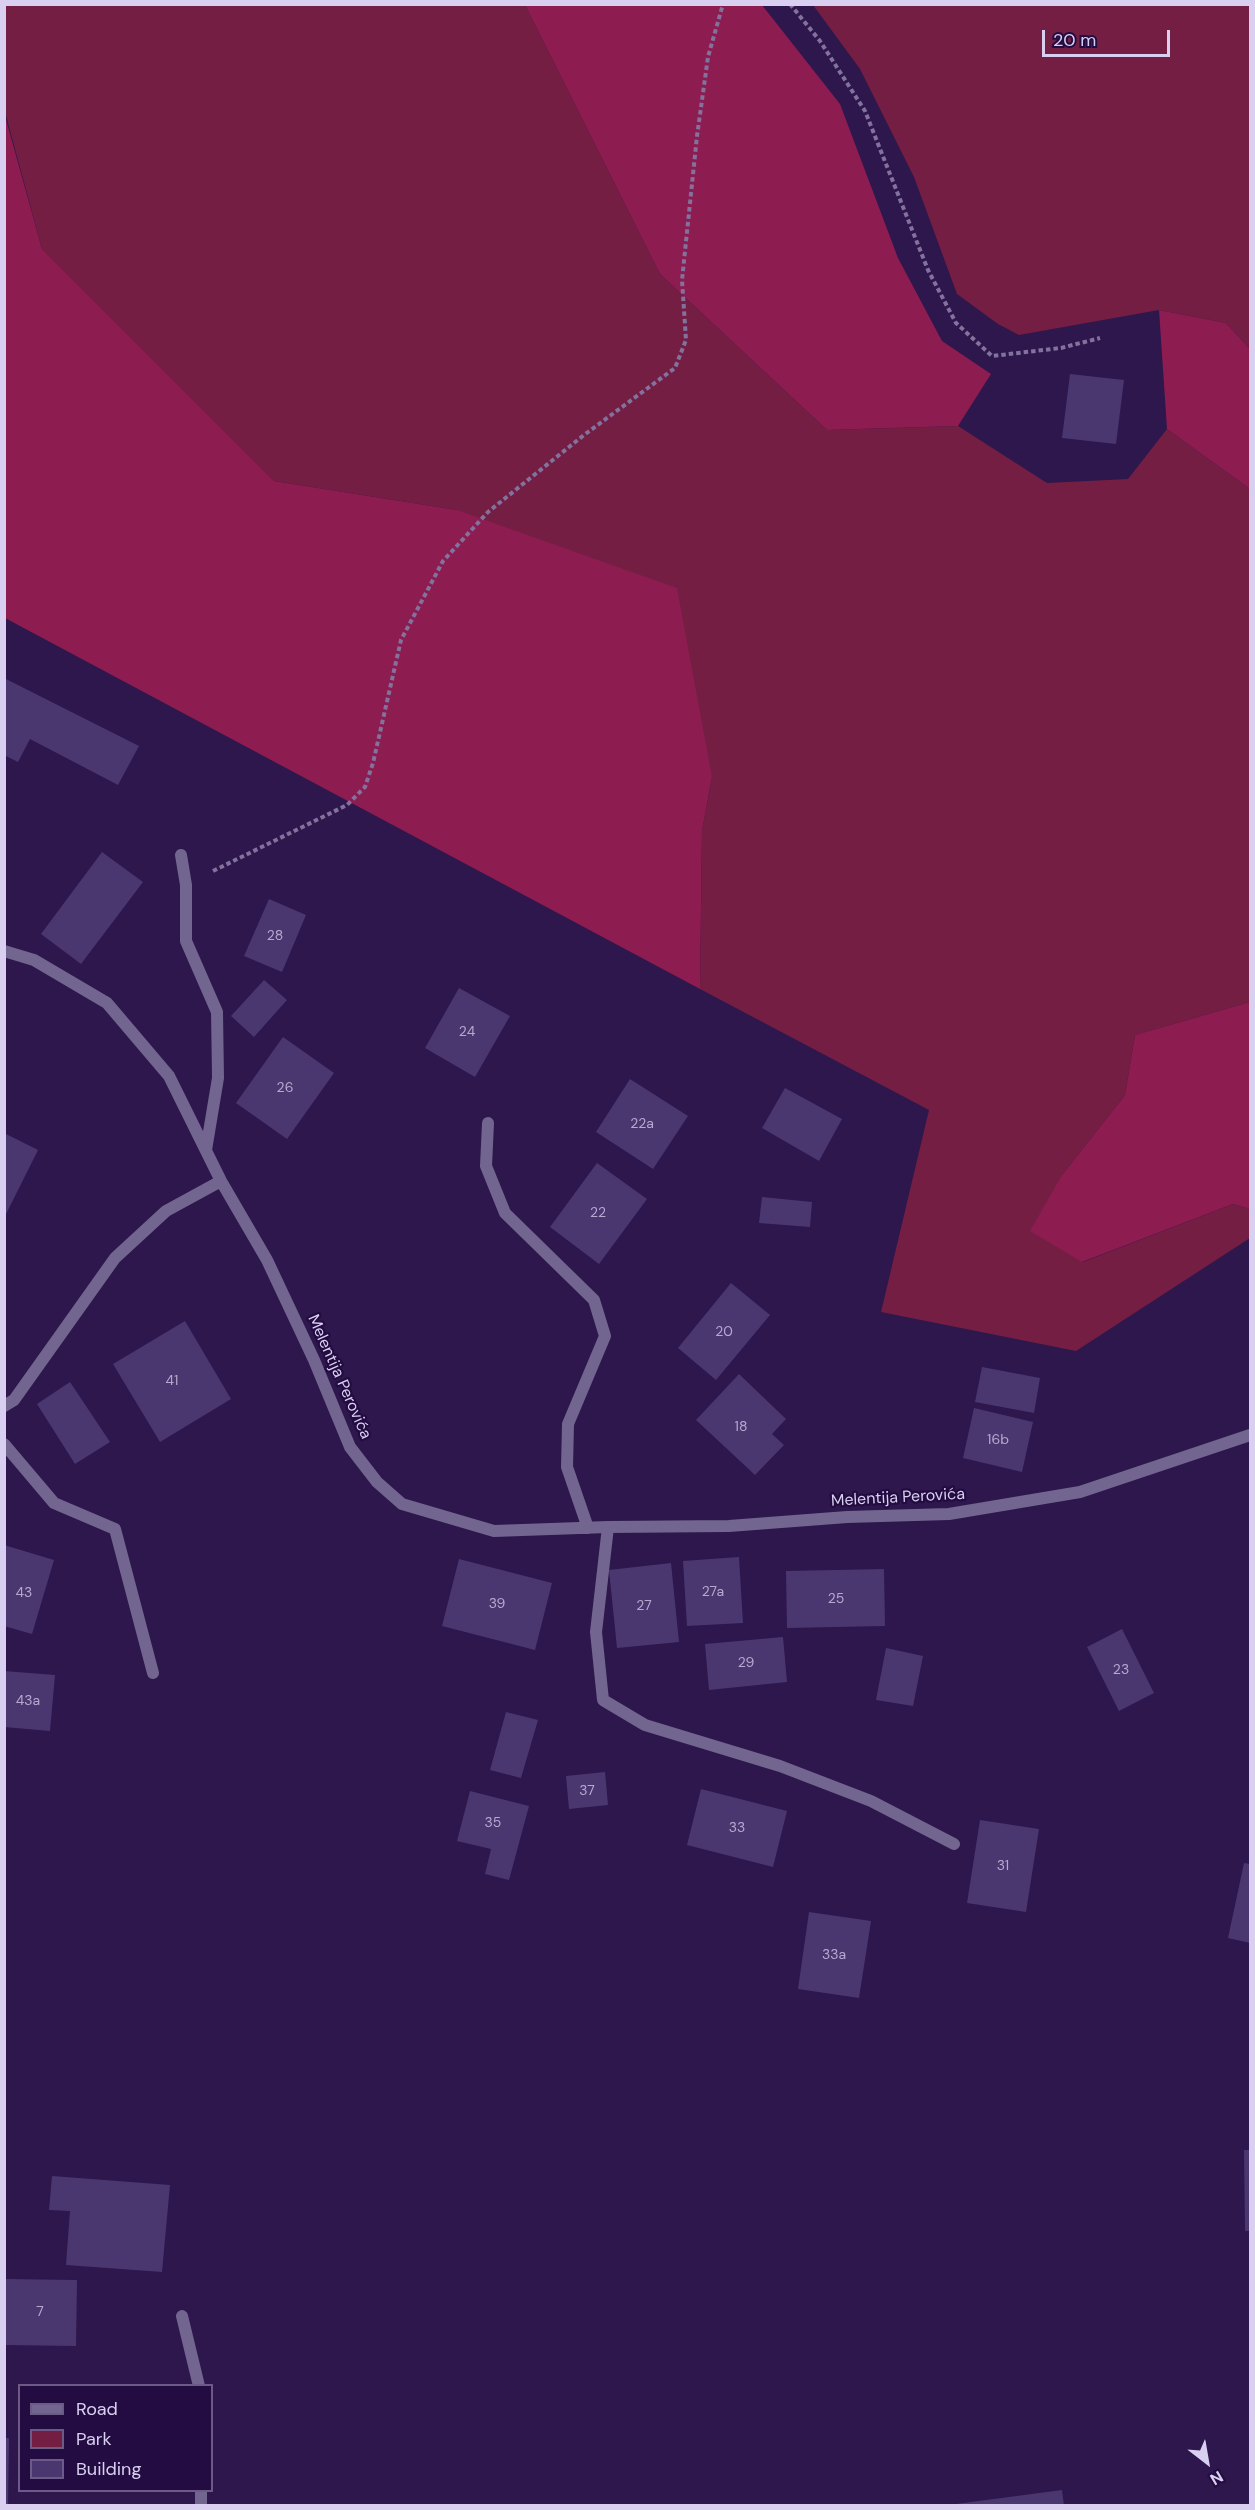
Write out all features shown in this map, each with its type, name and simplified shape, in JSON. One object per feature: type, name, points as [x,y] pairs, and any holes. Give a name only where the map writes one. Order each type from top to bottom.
[{"type":"street","points":[[181,855],[186,885],[186,941],[217,1012],[218,1078],[206,1150]]},
{"type":"street","name":"Melentija Perovića","points":[[4,951],[34,960],[107,1003],[169,1076],[221,1181],[267,1260],[314,1360],[350,1447],[377,1482],[402,1504],[494,1532],[608,1527],[729,1526],[847,1517],[949,1514],[1080,1492],[1251,1435]]},
{"type":"street","points":[[488,1123],[486,1166],[505,1213],[594,1300],[605,1336],[568,1424],[567,1467],[588,1528]]},
{"type":"street","points":[[4,1406],[14,1400],[115,1258],[166,1211],[221,1181]]},
{"type":"street","points":[[4,1444],[54,1503],[115,1529],[153,1673]]},
{"type":"street","points":[[608,1527],[596,1632],[603,1700],[645,1725],[780,1766],[871,1801],[954,1845]]},
{"type":"street","points":[[182,2316],[199,2384]]},
{"type":"path","points":[[186,885],[347,805],[365,787],[373,764],[401,640],[443,561],[488,512],[584,435],[675,368],[686,340],[682,280],[697,136],[708,57],[723,4]]},
{"type":"path","points":[[790,4],[820,41],[865,111],[928,270],[956,323],[992,356],[1061,348],[1100,338]]},
{"type":"green space","points":[[4,5],[525,5],[660,274],[827,430],[958,426],[1047,483],[1128,479],[1167,429],[1250,489],[1250,1002],[1135,1035],[1125,1095],[1062,1175],[1083,1262],[1233,1204],[1250,1209],[1250,1238],[1076,1351],[881,1312],[929,1110],[700,989],[702,831],[712,777],[457,510],[274,481],[42,249],[5,112]]},
{"type":"green space","points":[[813,5],[1250,5],[1250,349],[1226,323],[1159,310],[1019,335],[998,324],[957,294],[914,177],[860,69]]},
{"type":"shaded area","points":[[525,5],[762,5],[840,104],[898,258],[942,341],[991,374],[958,426],[827,430],[660,274]]},
{"type":"shaded area","points":[[4,112],[42,249],[274,481],[457,510],[677,588],[712,777],[702,831],[700,989],[5,618]]},
{"type":"shaded area","points":[[1159,310],[1226,323],[1250,349],[1250,489],[1167,429]]},
{"type":"shaded area","points":[[1250,1002],[1250,1209],[1233,1204],[1082,1262],[1030,1231],[1062,1175],[1125,1095],[1135,1035]]},
{"type":"building","points":[[1070,374],[1124,380],[1116,444],[1062,438]]},
{"type":"building","points":[[4,678],[139,746],[118,785],[30,739],[18,762],[4,755]]},
{"type":"building","points":[[102,852],[143,882],[81,964],[41,934]]},
{"type":"building","points":[[269,899],[306,915],[282,972],[244,956]]},
{"type":"building","points":[[264,980],[287,1000],[254,1037],[231,1016]]},
{"type":"building","points":[[459,988],[510,1016],[475,1077],[425,1048]]},
{"type":"building","points":[[283,1037],[334,1073],[287,1139],[236,1103]]},
{"type":"building","points":[[630,1079],[688,1116],[653,1169],[596,1132]]},
{"type":"building","points":[[785,1088],[842,1119],[819,1161],[762,1128]]},
{"type":"building","points":[[4,1133],[38,1150],[4,1218]]},
{"type":"building","points":[[597,1163],[647,1199],[599,1264],[550,1227]]},
{"type":"building","points":[[762,1197],[812,1202],[810,1227],[759,1223]]},
{"type":"building","points":[[731,1283],[770,1315],[716,1380],[678,1348]]},
{"type":"building","points":[[185,1321],[231,1399],[160,1442],[113,1364]]},
{"type":"building","points":[[982,1367],[1040,1378],[1034,1413],[975,1402]]},
{"type":"building","points":[[739,1374],[786,1419],[772,1434],[784,1445],[755,1475],[696,1420]]},
{"type":"building","points":[[70,1382],[110,1442],[75,1464],[37,1404]]},
{"type":"building","points":[[974,1408],[1033,1422],[1022,1472],[963,1458]]},
{"type":"building","points":[[4,1545],[54,1560],[32,1634],[4,1626]]},
{"type":"building","points":[[739,1557],[743,1623],[687,1626],[683,1561]]},
{"type":"building","points":[[459,1559],[552,1583],[535,1650],[442,1626]]},
{"type":"building","points":[[671,1563],[679,1642],[617,1648],[609,1570]]},
{"type":"building","points":[[884,1569],[885,1626],[787,1628],[786,1571]]},
{"type":"building","points":[[1122,1629],[1154,1693],[1119,1711],[1087,1647]]},
{"type":"building","points":[[783,1637],[787,1682],[709,1690],[705,1644]]},
{"type":"building","points":[[886,1648],[923,1656],[913,1706],[876,1700]]},
{"type":"building","points":[[4,1671],[55,1675],[50,1731],[4,1727]]},
{"type":"building","points":[[506,1712],[538,1720],[521,1778],[490,1770]]},
{"type":"building","points":[[605,1772],[608,1805],[569,1809],[566,1776]]},
{"type":"building","points":[[701,1789],[787,1811],[773,1867],[687,1845]]},
{"type":"building","points":[[470,1791],[529,1806],[509,1880],[485,1874],[491,1849],[457,1841]]},
{"type":"building","points":[[980,1820],[1039,1829],[1026,1912],[967,1903]]},
{"type":"building","points":[[1244,1863],[1250,1864],[1250,1943],[1228,1938]]},
{"type":"building","points":[[809,1912],[871,1921],[859,1998],[798,1989]]},
{"type":"building","points":[[1244,2150],[1250,2150],[1250,2231],[1245,2231]]},
{"type":"building","points":[[52,2176],[170,2185],[162,2272],[66,2265],[70,2211],[49,2210]]},
{"type":"building","points":[[4,2279],[77,2280],[76,2346],[4,2345]]},
{"type":"building","points":[[4,2438],[9,2438],[8,2506],[4,2506]]},
{"type":"building","points":[[1062,2490],[1064,2506],[956,2506],[956,2504]]}]
